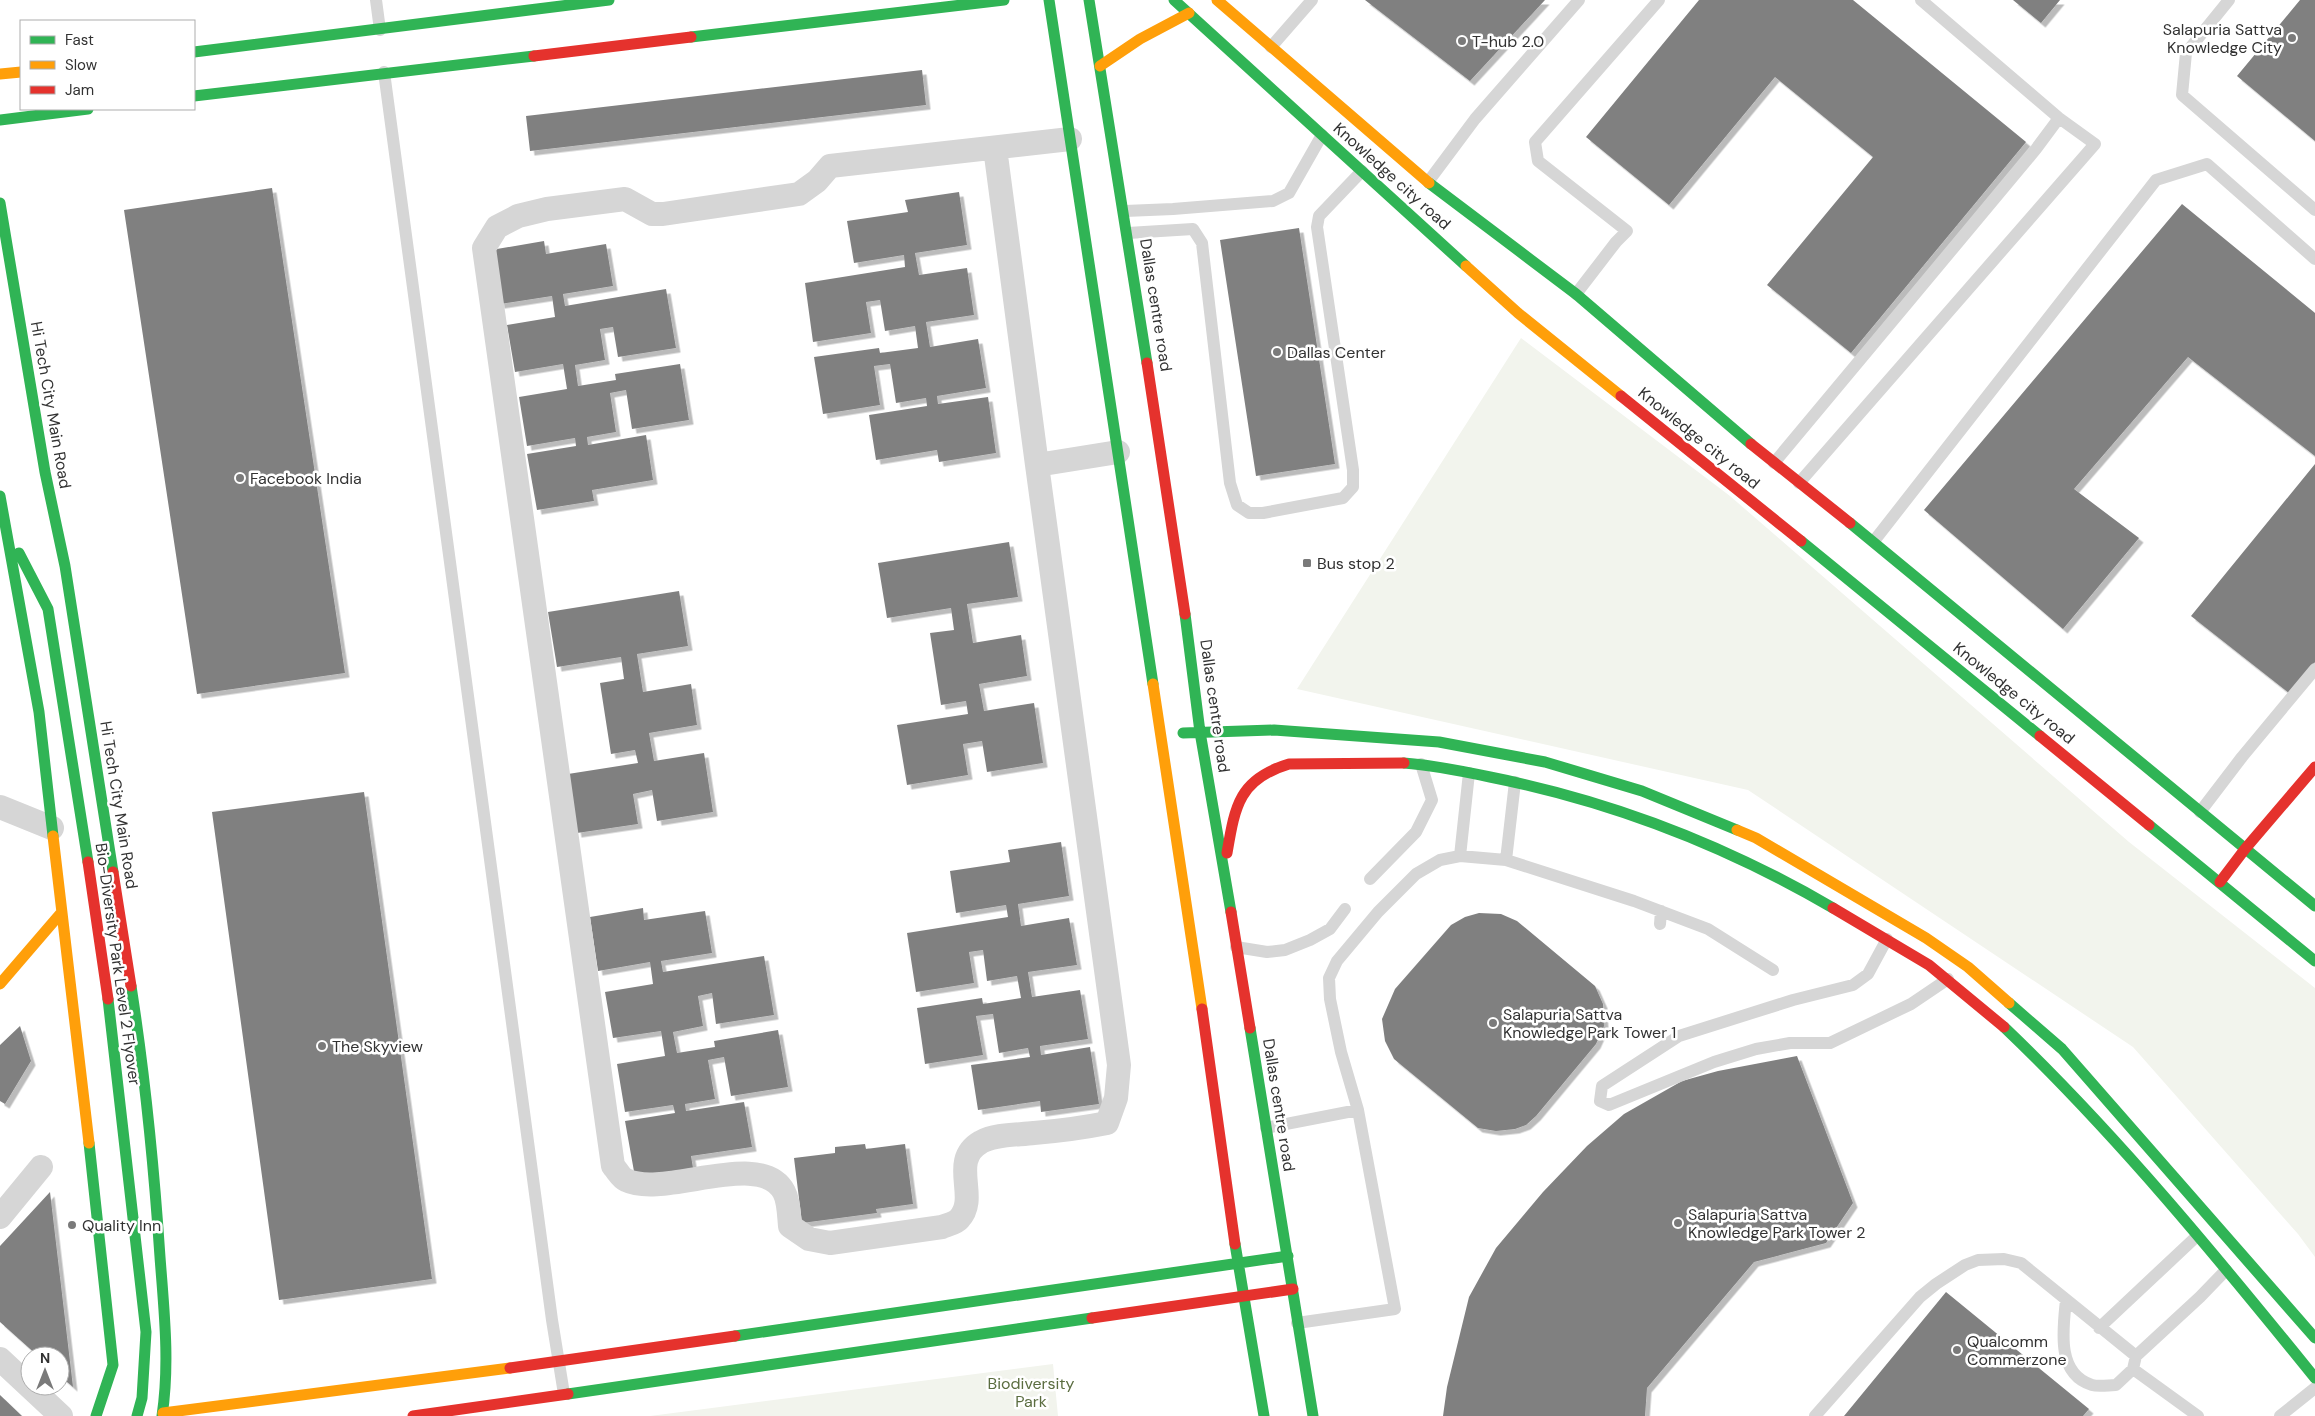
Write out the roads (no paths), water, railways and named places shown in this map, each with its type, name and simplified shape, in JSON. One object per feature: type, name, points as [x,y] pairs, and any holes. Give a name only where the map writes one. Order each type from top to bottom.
[{"type":"street","points":[[195,52],[609,0]]},
{"type":"street","points":[[195,96],[1004,0]]},
{"type":"street","points":[[1049,0],[1162,736],[1243,1296],[1264,1416]]},
{"type":"street","name":"Dallas centre road","points":[[1089,0],[1125,211],[1190,646],[1200,732],[1224,868],[1313,1416]]},
{"type":"street","name":"Knowledge city road","points":[[1174,0],[1518,313],[1818,554],[2315,961]]},
{"type":"street","name":"Knowledge city road","points":[[1216,0],[1428,182],[1576,294],[1774,463],[1874,541],[2315,906]]},
{"type":"street","points":[[1100,66],[1140,39],[1189,13]]},
{"type":"street","points":[[0,74],[20,72]]},
{"type":"street","points":[[0,120],[80,110]]},
{"type":"street","points":[[995,148],[1119,1065],[1116,1098],[1107,1123],[1081,1128],[997,1137],[980,1142],[966,1158],[964,1180],[967,1204],[959,1219],[942,1227],[830,1243],[809,1239],[790,1226],[784,1192],[776,1183],[756,1173],[648,1184],[626,1180],[613,1166],[484,248],[496,228],[518,216],[547,209],[625,199],[652,214],[664,214],[799,194],[817,181],[830,166],[1070,139]]},
{"type":"street","name":"Hi Tech City Main Road","points":[[0,203],[45,472],[65,566],[132,994],[156,1197],[168,1349],[166,1391],[162,1414]]},
{"type":"street","points":[[1038,465],[1118,452]]},
{"type":"street","points":[[0,496],[38,712],[61,913],[76,1019],[113,1365],[96,1416]]},
{"type":"street","name":"Bio-Diversity Park Level 2 Flyover","points":[[5,527],[48,609],[97,915],[122,1110],[146,1332],[142,1398],[138,1416]]},
{"type":"street","points":[[1162,736],[1200,732],[1274,730],[1391,737],[1439,742],[1545,762],[1642,791],[1756,838],[1926,938],[1968,967],[2062,1049],[2315,1338]]},
{"type":"street","points":[[1224,868],[1231,831],[1245,789],[1257,776],[1289,764],[1421,764],[1469,773],[1563,792],[1633,814],[1710,845],[1806,890],[1948,979],[2053,1076],[2108,1133],[2226,1270],[2315,1378]]},
{"type":"street","points":[[2220,882],[2245,849],[2315,767]]},
{"type":"street","points":[[0,807],[52,828]]},
{"type":"street","points":[[0,984],[61,913]]},
{"type":"street","points":[[0,1217],[41,1167]]},
{"type":"street","points":[[162,1414],[558,1362],[1288,1256]]},
{"type":"street","points":[[413,1416],[1293,1289]]},
{"type":"street","points":[[0,1359],[61,1416]]},
{"type":"lane","points":[[376,0],[380,30]]},
{"type":"lane","points":[[1271,47],[1312,0]]},
{"type":"lane","points":[[1428,182],[1475,119],[1579,0]]},
{"type":"lane","points":[[1576,294],[1616,242],[1627,231],[1538,161],[1535,142],[1659,0]]},
{"type":"lane","points":[[1799,483],[2094,144],[2059,118],[1921,0]]},
{"type":"lane","points":[[2229,0],[2186,53],[2182,95],[2315,210]]},
{"type":"lane","points":[[384,72],[558,1362],[564,1394]]},
{"type":"lane","points":[[1774,463],[2036,149],[2059,118]]},
{"type":"lane","points":[[1125,211],[1272,201],[1290,193],[1322,134]]},
{"type":"lane","points":[[1874,541],[2156,180],[2207,164],[2315,259]]},
{"type":"lane","points":[[1128,233],[1193,229],[1202,243],[1230,483],[1237,505],[1249,513],[1262,513],[1343,498],[1353,487],[1353,470],[1318,227],[1319,216],[1362,171]]},
{"type":"lane","points":[[2200,812],[2242,757],[2315,669]]},
{"type":"lane","points":[[1370,879],[1416,832],[1432,800],[1421,764]]},
{"type":"lane","points":[[1460,856],[1469,773]]},
{"type":"lane","points":[[1506,860],[1515,782]]},
{"type":"lane","points":[[1297,1323],[1395,1309],[1358,1110],[1341,1052],[1330,1000],[1329,978],[1337,961],[1378,912],[1416,874],[1440,860],[1460,856],[1506,860],[1661,918],[1708,928],[1773,970]]},
{"type":"lane","points":[[1236,947],[1267,952],[1285,950],[1310,940],[1330,929],[1345,910]]},
{"type":"lane","points":[[1887,939],[1868,974],[1852,985],[1793,1000],[1679,1036],[1602,1086],[1600,1101],[1608,1105],[1714,1062],[1756,1049],[1790,1043],[1830,1043],[1911,1004],[1948,979]]},
{"type":"lane","points":[[1266,1128],[1358,1110]]},
{"type":"lane","points":[[2099,1328],[2197,1236]]},
{"type":"lane","points":[[1815,1416],[1920,1296],[1965,1264],[1978,1260],[2004,1260],[2020,1263],[2099,1328],[2134,1363],[2198,1416]]},
{"type":"lane","points":[[2066,1300],[2063,1331],[2066,1362],[2077,1376],[2093,1386],[2116,1386],[2134,1363],[2226,1270]]},
{"type":"lane","points":[[2280,1416],[2315,1388]]},
{"type":"place","name":"Salapuria Sattva Knowledge City","points":[[2292,38]]},
{"type":"place","name":"T-hub 2.0","points":[[1462,41]]},
{"type":"place","name":"Dallas Center","points":[[1277,352]]},
{"type":"place","name":"Facebook India","points":[[240,478]]},
{"type":"place","name":"Bus stop 2","points":[[1307,563]]},
{"type":"place","name":"Salapuria Sattva Knowledge Park Tower 1","points":[[1493,1023]]},
{"type":"place","name":"The Skyview","points":[[322,1046]]},
{"type":"place","name":"Salapuria Sattva Knowledge Park Tower 2","points":[[1678,1223]]},
{"type":"place","name":"Quality Inn","points":[[72,1225]]},
{"type":"place","name":"Qualcomm Commerzone","points":[[1957,1350]]},
{"type":"park label","name":"Biodiversity Park","points":[[1031,1392]]}]
